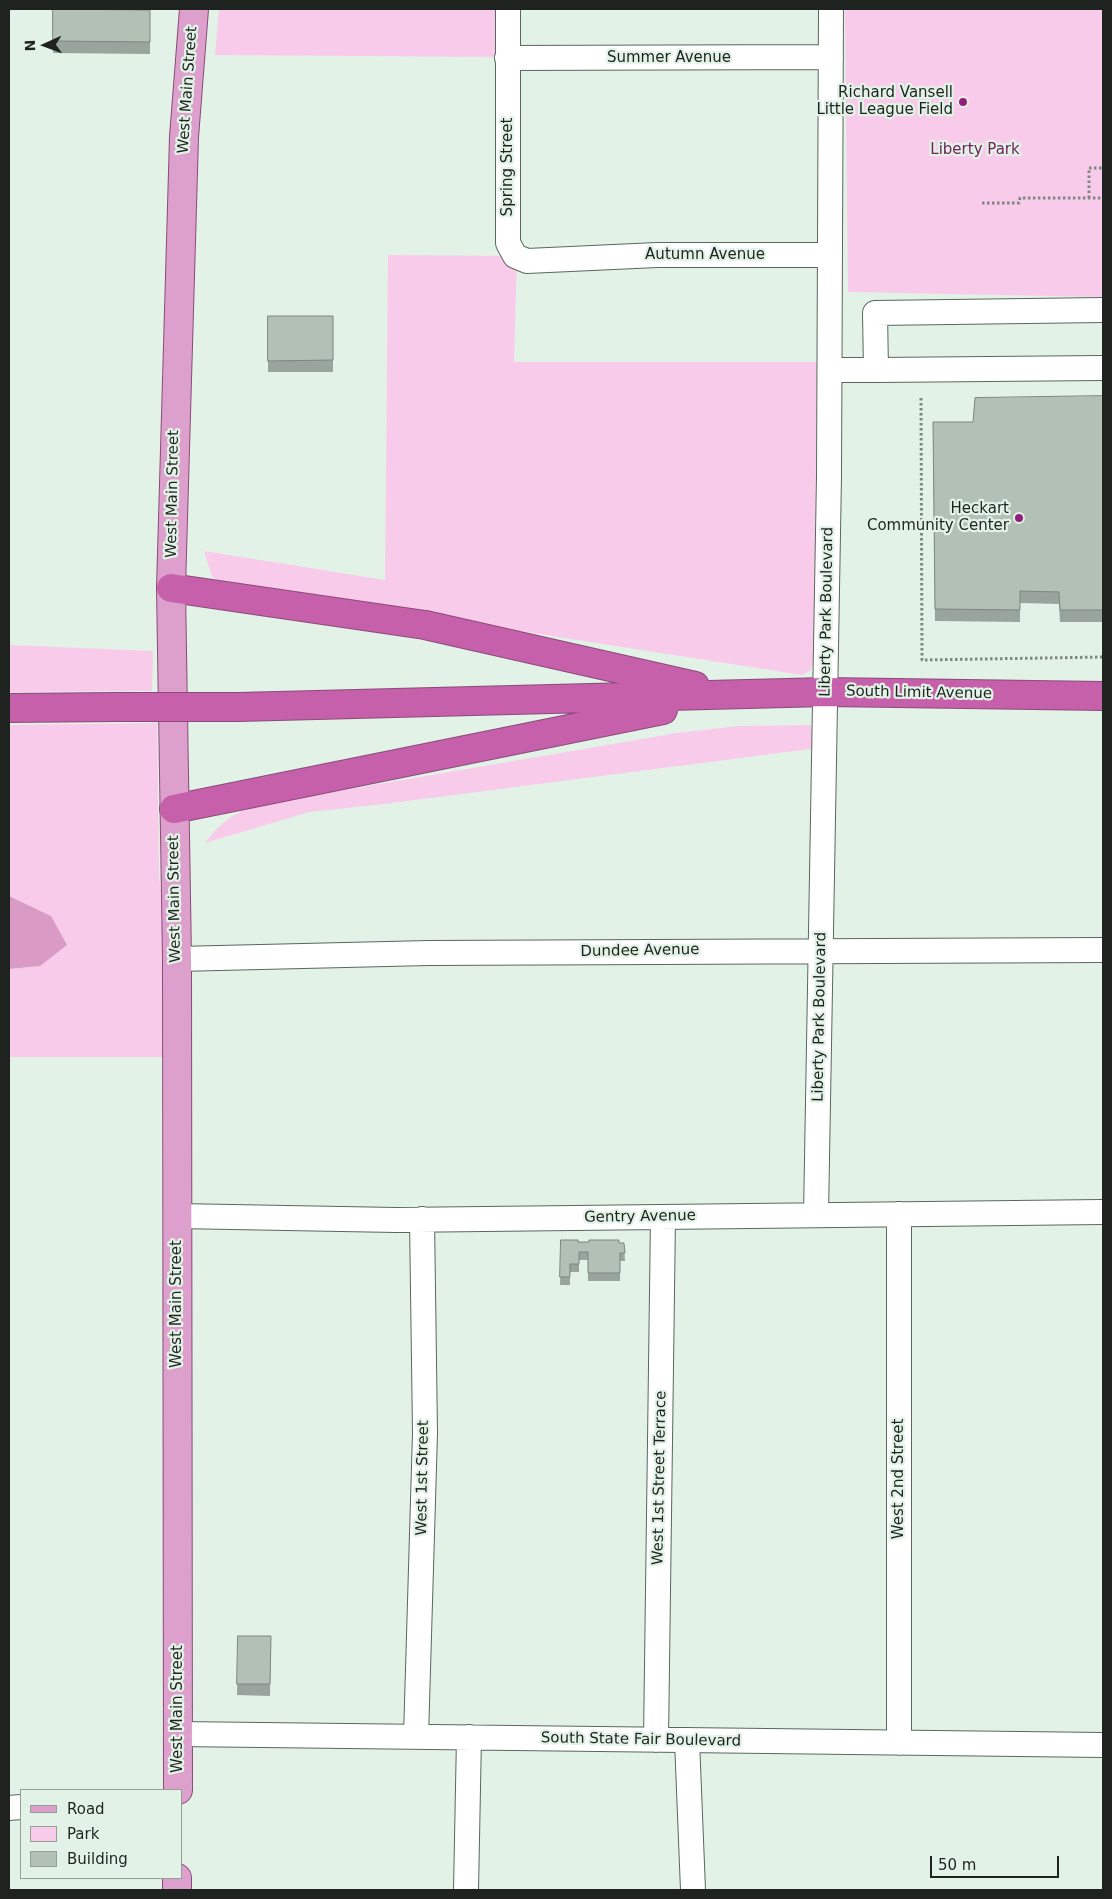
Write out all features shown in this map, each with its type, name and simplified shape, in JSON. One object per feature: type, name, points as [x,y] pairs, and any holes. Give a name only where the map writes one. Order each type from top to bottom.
[{"type":"highway","points":[[171,588],[425,625],[735,696]]},
{"type":"highway","name":"South Limit Avenue","points":[[735,696],[826,692],[1103,696]]},
{"type":"highway","points":[[9,708],[238,707],[735,696]]},
{"type":"highway","points":[[174,809],[735,696]]},
{"type":"main road","name":"West Main Street","points":[[178,1789],[177,959],[171,588],[184,137],[194,9]]},
{"type":"street","name":"Spring Street","points":[[508,9],[508,243],[510,250],[515,256],[527,261],[580,258]]},
{"type":"street","name":"Liberty Park Boulevard","points":[[816,1215],[826,692],[830,370],[831,9]]},
{"type":"street","name":"Summer Avenue","points":[[507,58],[831,57]]},
{"type":"street","name":"Autumn Avenue","points":[[580,258],[657,255],[830,255]]},
{"type":"street","points":[[876,370],[875,313],[1103,310]]},
{"type":"street","points":[[830,370],[1103,368]]},
{"type":"street","name":"Dundee Avenue","points":[[177,959],[821,950],[1103,950]]},
{"type":"street","name":"Gentry Avenue","points":[[177,1216],[422,1219],[1103,1212]]},
{"type":"street","name":"West 2nd Street","points":[[899,1214],[899,1743]]},
{"type":"street","name":"West 1st Street Terrace","points":[[656,1740],[664,1217]]},
{"type":"street","name":"West 1st Street","points":[[416,1737],[425,1433],[422,1219]]},
{"type":"street","name":"South State Fair Boulevard","points":[[178,1734],[1103,1745]]},
{"type":"street","points":[[466,1890],[469,1737]]},
{"type":"street","points":[[687,1740],[693,1890]]},
{"type":"path","points":[[1089,198],[1089,168],[1103,168]]},
{"type":"path","points":[[982,203],[1019,203],[1020,198],[1103,198]]},
{"type":"path","points":[[921,398],[922,660],[1103,657]]},
{"type":"green space","points":[[219,9],[503,9],[502,57],[215,55]]},
{"type":"green space","name":"Liberty Park","points":[[845,9],[1103,9],[1103,297],[848,292]]},
{"type":"green space","points":[[388,255],[517,256],[514,362],[817,362],[814,658],[811,670],[802,675],[231,586],[212,577],[204,551],[385,580]]},
{"type":"green space","points":[[9,645],[153,651],[152,691],[9,692]]},
{"type":"green space","points":[[157,723],[159,877],[166,938],[166,1057],[9,1057],[9,969],[40,966],[51,916],[9,896],[9,725]]},
{"type":"green space","points":[[810,725],[818,734],[818,748],[309,812],[205,843],[228,819],[257,805],[677,733],[738,726]]},
{"type":"shaded area","points":[[9,896],[51,916],[67,945],[40,966],[9,969]]},
{"type":"building","points":[[53,9],[150,10],[150,42],[53,41]]},
{"type":"building","points":[[268,316],[333,316],[333,360],[268,361]]},
{"type":"building","name":"Heckart Community Center","points":[[1103,396],[1103,610],[1060,610],[1059,592],[1020,591],[1020,610],[935,609],[933,422],[973,422],[975,398]]},
{"type":"building","points":[[561,1240],[589,1242],[589,1240],[619,1240],[619,1243],[624,1243],[625,1253],[620,1253],[620,1273],[588,1273],[588,1252],[579,1252],[579,1264],[570,1264],[570,1277],[560,1277]]},
{"type":"building","points":[[238,1636],[271,1636],[270,1684],[237,1684]]},
{"type":"place","name":"Richard Vansell Little League Field","points":[[963,102]]},
{"type":"place","name":"Heckart Community Center","points":[[1019,518]]}]
